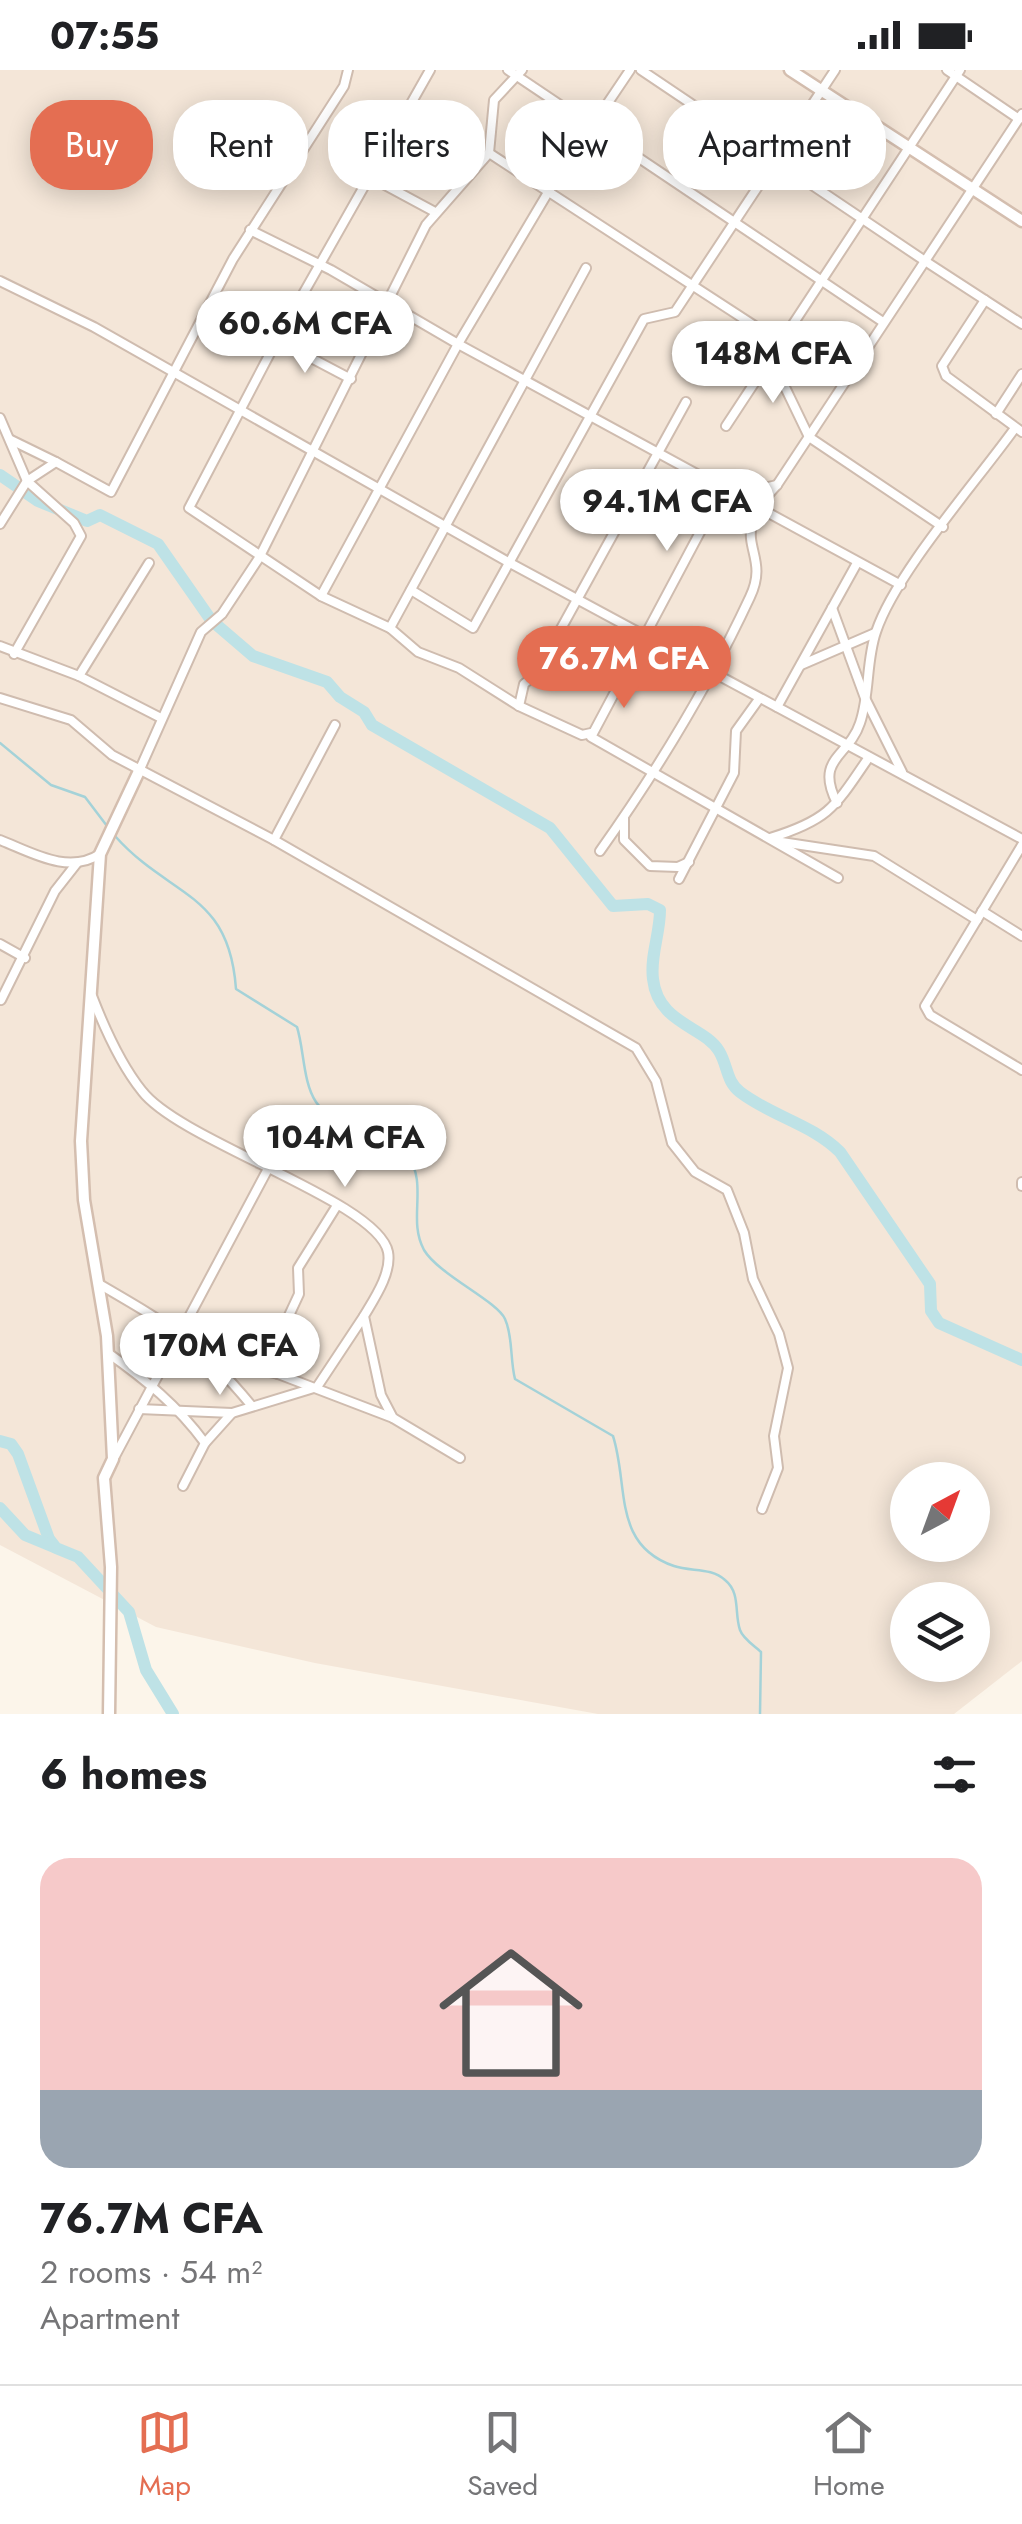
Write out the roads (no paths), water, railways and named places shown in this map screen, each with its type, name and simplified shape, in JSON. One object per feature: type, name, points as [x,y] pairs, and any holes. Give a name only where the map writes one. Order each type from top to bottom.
[{"type":"street","points":[[10,439],[111,492],[250,230],[344,86],[348,70]]},
{"type":"street","points":[[413,100],[430,70]]},
{"type":"street","points":[[508,70],[520,73],[557,100]]},
{"type":"street","points":[[610,100],[630,70]]},
{"type":"street","points":[[641,70],[687,100]]},
{"type":"street","points":[[790,70],[1022,222]]},
{"type":"street","points":[[817,100],[836,70]]},
{"type":"street","points":[[600,851],[650,774],[753,592],[755,556],[748,532],[755,508],[777,484],[1021,116],[958,73],[947,70]]},
{"type":"street","points":[[113,1459],[108,1353],[80,1166],[100,854],[201,632],[222,614],[259,558],[434,212],[489,153],[494,100],[520,73]]},
{"type":"street","points":[[726,426],[958,73]]},
{"type":"street","points":[[489,153],[505,162]]},
{"type":"street","points":[[643,160],[883,322]]},
{"type":"street","points":[[362,190],[276,340],[189,508],[321,596],[390,628],[418,652],[458,668],[519,706],[590,734],[650,774],[838,878]]},
{"type":"street","points":[[395,190],[434,212]]},
{"type":"street","points":[[321,596],[458,344],[549,190]]},
{"type":"street","points":[[552,190],[781,343]]},
{"type":"street","points":[[411,590],[473,628],[644,319],[671,314],[756,190]]},
{"type":"street","points":[[822,190],[1022,324]]},
{"type":"street","points":[[250,230],[901,585]]},
{"type":"street","points":[[390,628],[586,268]]},
{"type":"street","points":[[0,280],[94,327],[174,376],[382,487],[843,745],[902,772],[1022,842],[926,1010],[1022,1070]]},
{"type":"street","points":[[838,803],[828,784],[831,765],[860,727],[875,633],[901,585],[1018,430],[946,376],[942,366],[985,300]]},
{"type":"street","points":[[276,340],[351,379]]},
{"type":"street","points":[[771,358],[808,437],[943,527]]},
{"type":"street","points":[[996,414],[1022,374]]},
{"type":"street","points":[[519,706],[524,684],[536,674],[686,402]]},
{"type":"street","points":[[0,418],[27,481],[74,523],[81,536],[14,654]]},
{"type":"street","points":[[0,524],[27,481],[56,462]]},
{"type":"street","points":[[733,495],[777,484]]},
{"type":"street","points":[[590,734],[723,489]]},
{"type":"street","points":[[79,676],[149,562]]},
{"type":"street","points":[[776,708],[857,562]]},
{"type":"street","points":[[832,608],[865,698],[902,772]]},
{"type":"street","points":[[802,665],[875,633]]},
{"type":"street","points":[[0,646],[79,676],[161,718]]},
{"type":"street","points":[[0,698],[71,720],[112,755],[274,840],[636,1048],[648,1063],[662,1097],[662,1113],[672,1144],[695,1172],[727,1190],[744,1233],[753,1279],[779,1334],[788,1368],[774,1436],[778,1468],[762,1509]]},
{"type":"street","points":[[679,879],[718,811],[734,774],[736,731],[759,698]]},
{"type":"street","points":[[274,840],[336,725]]},
{"type":"street","points":[[765,840],[814,824],[838,803],[869,757]]},
{"type":"street","points":[[624,818],[624,840],[650,866],[678,867],[689,862]]},
{"type":"street","points":[[0,840],[60,862],[77,862],[100,854]]},
{"type":"street","points":[[765,840],[874,856],[1022,936]]},
{"type":"street","points":[[2,1000],[56,891],[77,862]]},
{"type":"street","points":[[0,944],[25,958]]},
{"type":"street","points":[[90,992],[142,1092],[198,1135],[270,1165],[376,1230],[388,1253],[382,1284],[317,1387],[250,1404],[232,1413],[204,1443],[182,1486]]},
{"type":"street","points":[[109,1714],[112,1567],[104,1478],[270,1165]]},
{"type":"street","points":[[278,1374],[280,1337],[299,1294],[298,1268],[336,1206]]},
{"type":"street","points":[[99,1284],[181,1331],[214,1359],[250,1404]]},
{"type":"street","points":[[364,1316],[381,1394],[392,1418]]},
{"type":"street","points":[[108,1353],[153,1384],[182,1412],[204,1443]]},
{"type":"street","points":[[214,1359],[317,1387],[392,1418],[460,1458]]},
{"type":"street","points":[[140,1410],[232,1413]]},
{"type":"waterway","points":[[0,475],[38,501],[87,521],[100,515],[158,544],[211,620],[253,656],[327,682],[340,697],[364,712],[372,725],[550,828],[613,906],[648,904],[660,910],[652,970],[663,1006],[712,1043],[740,1092],[817,1134],[840,1152],[930,1284],[931,1311],[939,1323],[1022,1360]]},
{"type":"waterway","points":[[0,743],[51,785],[85,797],[107,826]]},
{"type":"waterway","points":[[115,836],[209,914],[222,932],[236,989],[297,1027],[309,1085],[325,1112],[386,1138],[407,1154],[417,1178],[417,1226],[424,1250],[505,1319],[515,1379],[613,1436],[626,1512],[641,1544],[674,1566],[714,1573],[730,1585],[742,1633],[761,1652],[760,1714]]},
{"type":"waterway","points":[[0,1441],[11,1444],[18,1454],[49,1539],[56,1548],[78,1557],[129,1612],[146,1670],[173,1714]]},
{"type":"waterway","points":[[0,1508],[25,1535],[54,1547]]}]
